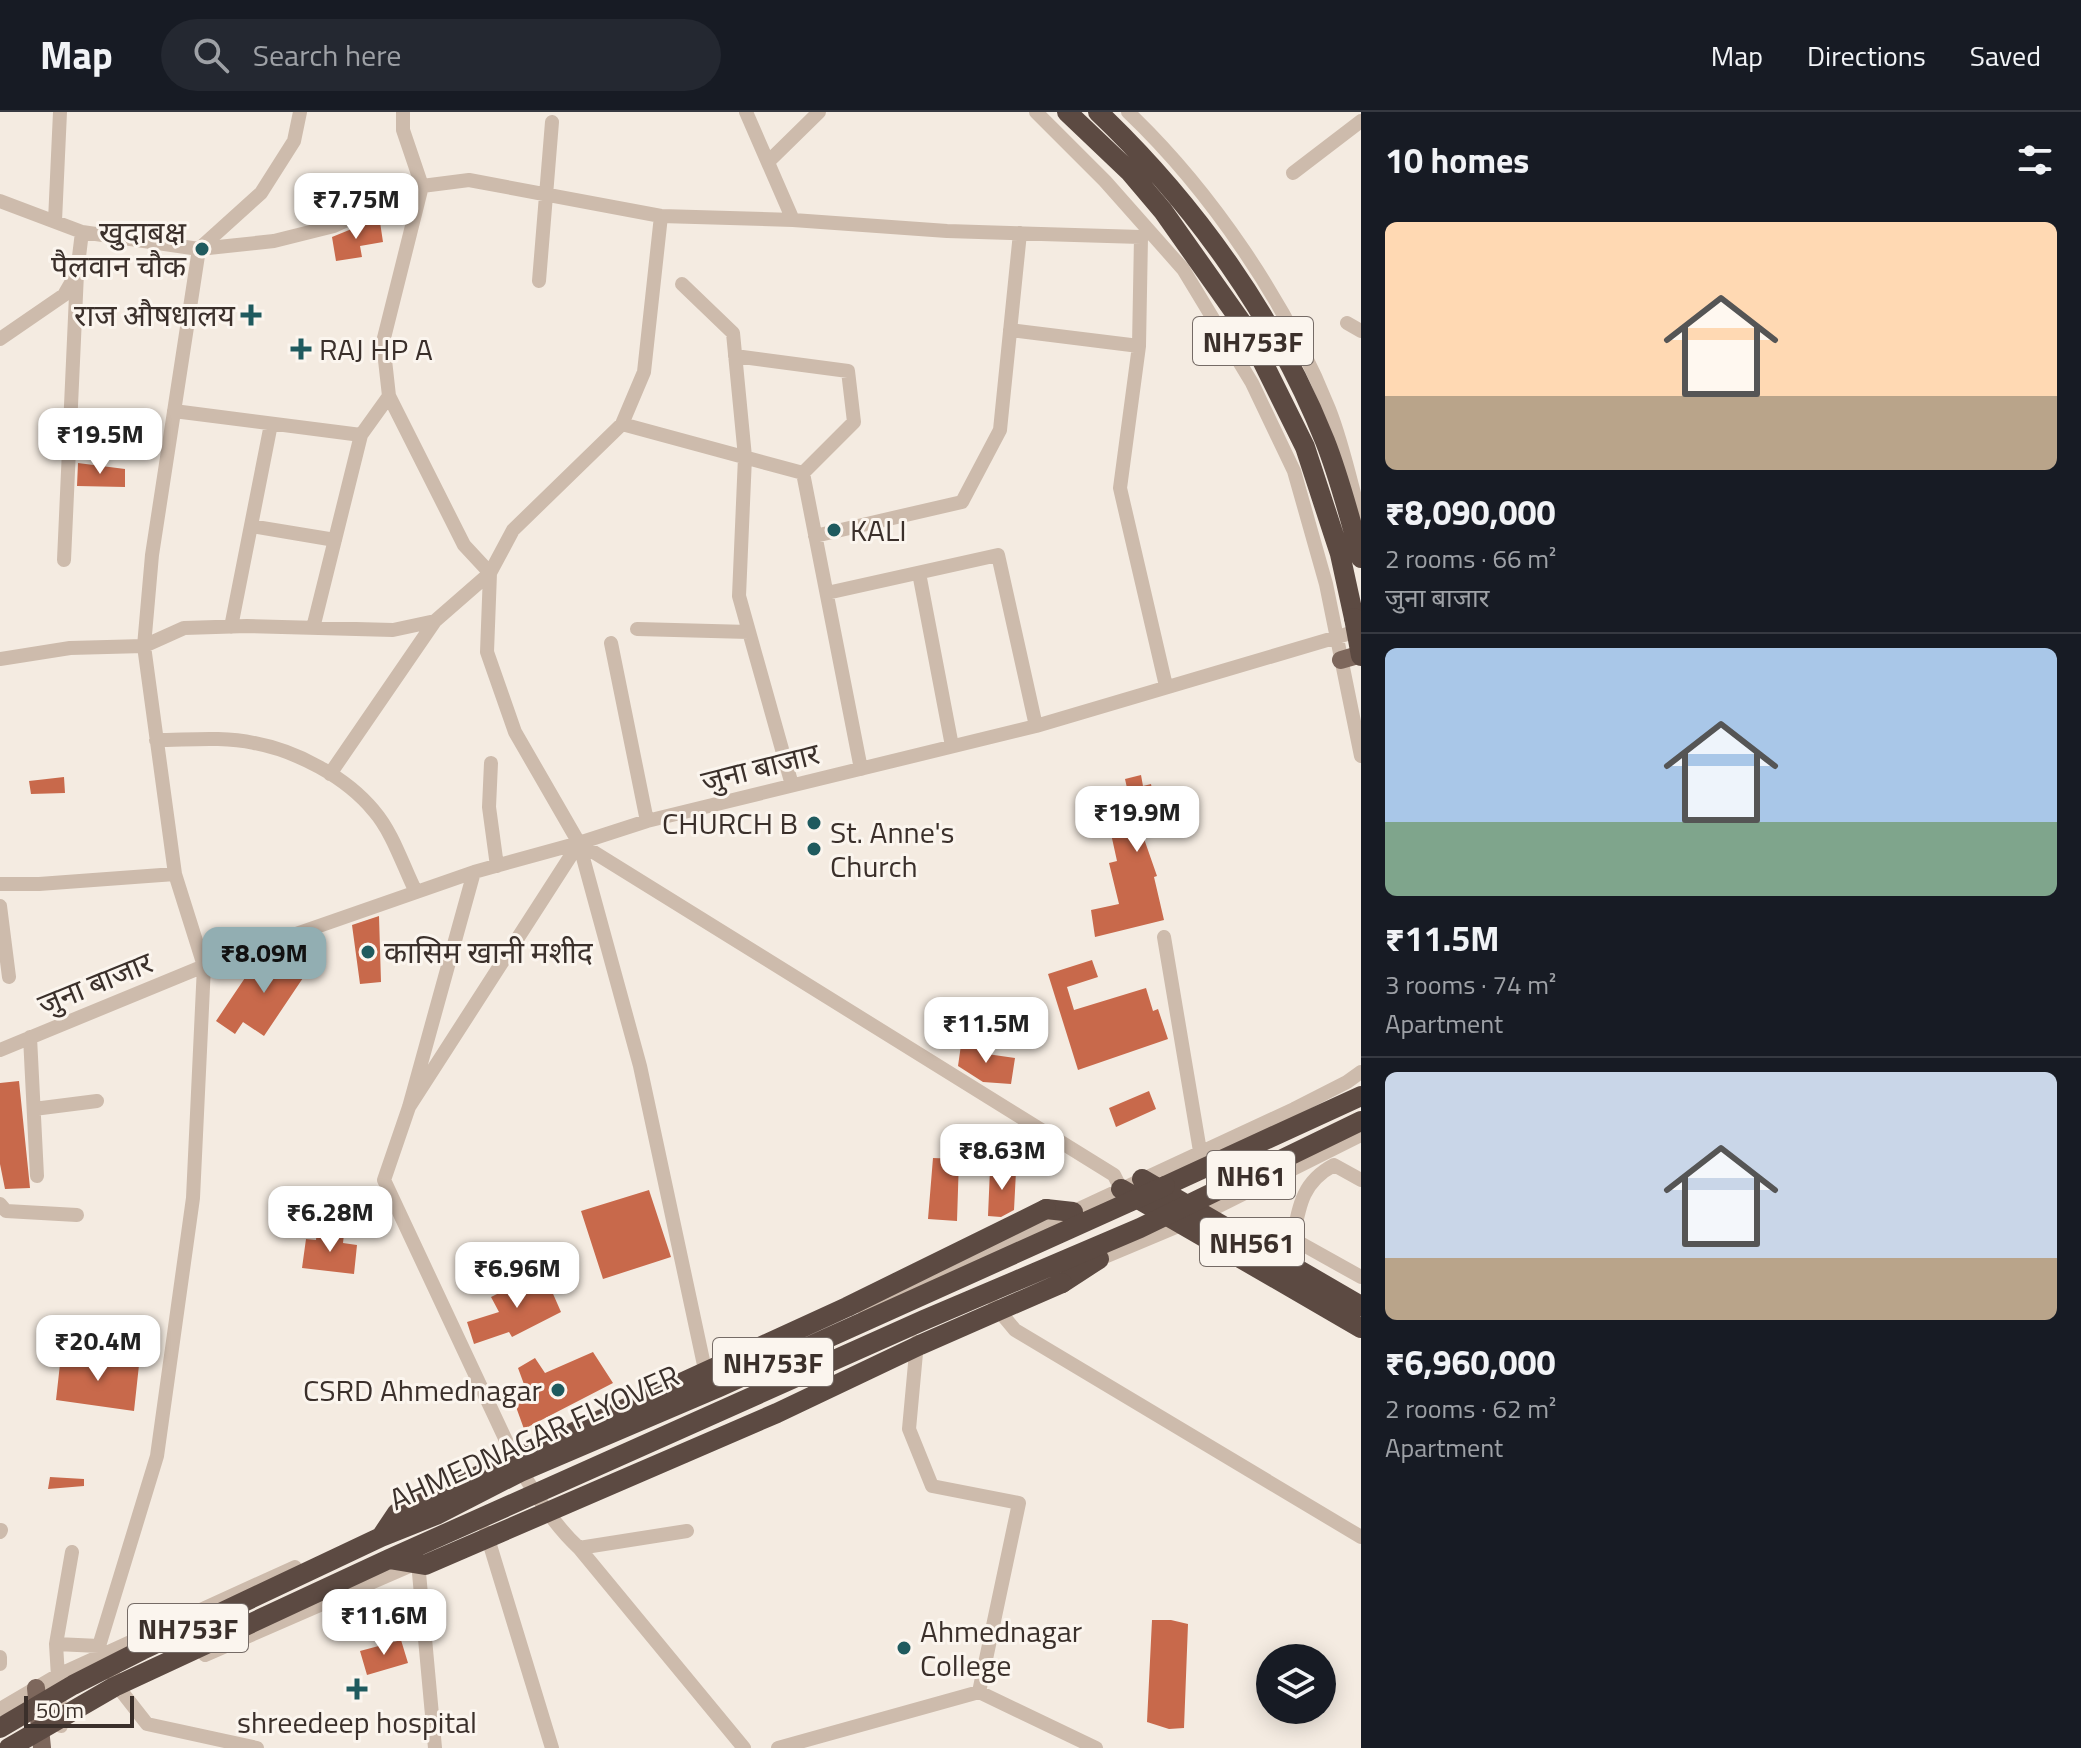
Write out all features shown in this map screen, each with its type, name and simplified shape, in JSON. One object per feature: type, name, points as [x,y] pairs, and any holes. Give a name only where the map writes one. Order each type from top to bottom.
[{"type":"highway","name":"NH753F","points":[[1067,112],[1130,172],[1163,211],[1247,330],[1305,447],[1340,554],[1357,624]]},
{"type":"highway","name":"NH753F","points":[[1098,112],[1175,195],[1223,256],[1265,318],[1325,442],[1361,558]]},
{"type":"highway","points":[[1354,657],[1357,624]]},
{"type":"highway","name":"AHMEDNAGAR FLYOVER","points":[[0,1728],[73,1685],[142,1650],[381,1537],[436,1515],[520,1472],[719,1387],[1361,1096]]},
{"type":"highway","name":"AHMEDNAGAR FLYOVER","points":[[9,1748],[114,1687],[389,1559],[894,1333],[1140,1228],[1361,1121]]},
{"type":"highway","name":"NH561","points":[[1142,1179],[1361,1306]]},
{"type":"highway","points":[[1117,1182],[1361,1328]]},
{"type":"highway","points":[[381,1537],[397,1513],[847,1307],[1046,1209],[1073,1212]]},
{"type":"highway","points":[[389,1559],[425,1565],[777,1413],[920,1345],[1062,1283],[1099,1259]]},
{"type":"main road","points":[[36,1688],[37,1745]]},
{"type":"street","points":[[55,221],[60,112]]},
{"type":"street","points":[[257,1748],[147,1724],[122,1692],[101,1650],[157,1456],[193,1198],[204,966],[175,874],[144,646],[152,555],[199,249],[261,193],[294,141],[300,112]]},
{"type":"street","points":[[403,112],[403,130],[422,186],[383,342],[389,396],[464,545],[490,573],[487,652],[515,732],[579,843],[640,1066],[707,1379]]},
{"type":"street","points":[[746,112],[793,220]]},
{"type":"street","points":[[768,162],[819,112]]},
{"type":"street","points":[[1036,112],[1105,181],[1145,234],[1183,269],[1252,383],[1294,471],[1338,637],[1354,657],[1361,756]]},
{"type":"street","points":[[1128,112],[1162,144],[1224,225],[1284,312],[1330,410],[1361,520]]},
{"type":"street","points":[[1293,173],[1361,121]]},
{"type":"street","points":[[539,281],[552,122]]},
{"type":"street","points":[[0,201],[82,232],[199,249],[274,241],[334,226],[422,186],[469,180],[661,216],[793,220],[947,231],[1145,234]]},
{"type":"street","points":[[330,774],[435,621],[490,573],[513,530],[622,424],[644,372],[661,216]]},
{"type":"street","points":[[64,560],[77,273],[82,232]]},
{"type":"street","points":[[815,536],[962,502],[1000,430],[1020,233]]},
{"type":"street","points":[[1145,234],[1139,346],[1120,488],[1166,686]]},
{"type":"street","points":[[0,339],[64,295],[77,273]]},
{"type":"street","points":[[682,284],[733,333],[745,457],[739,596],[792,785]]},
{"type":"street","points":[[1347,323],[1361,331]]},
{"type":"street","points":[[1010,330],[1139,346]]},
{"type":"street","points":[[735,356],[848,371],[854,422],[803,473]]},
{"type":"street","points":[[313,628],[361,435],[389,396]]},
{"type":"street","points":[[174,411],[361,435]]},
{"type":"street","points":[[231,627],[271,424]]},
{"type":"street","points":[[622,424],[803,473]]},
{"type":"street","points":[[803,473],[861,769]]},
{"type":"street","points":[[251,526],[335,540]]},
{"type":"street","points":[[827,593],[998,555],[1036,726]]},
{"type":"street","points":[[919,573],[952,746]]},
{"type":"street","points":[[0,659],[70,648],[144,646],[184,628],[393,630],[435,621]]},
{"type":"street","name":"जुना बाजार","points":[[0,1050],[204,966],[474,872],[647,821],[1036,726],[1338,637],[1357,624]]},
{"type":"street","points":[[637,629],[749,632]]},
{"type":"street","points":[[611,643],[647,821]]},
{"type":"street","points":[[156,740],[221,739],[255,743],[330,774],[353,790],[375,812],[416,892]]},
{"type":"street","points":[[491,763],[489,807],[497,866]]},
{"type":"street","points":[[409,1107],[579,843]]},
{"type":"street","points":[[0,1709],[101,1650],[1073,1212],[1117,1182],[579,843]]},
{"type":"street","points":[[474,872],[409,1107],[384,1180],[517,1464],[557,1528],[579,1548],[744,1748]]},
{"type":"street","points":[[0,884],[175,874]]},
{"type":"street","points":[[0,906],[9,977]]},
{"type":"street","points":[[1164,937],[1200,1151]]},
{"type":"street","points":[[30,1037],[37,1176]]},
{"type":"street","points":[[1142,1179],[1294,1109],[1361,1072]]},
{"type":"street","points":[[34,1109],[97,1101]]},
{"type":"street","points":[[37,1745],[61,1727],[122,1692],[1183,1224],[1361,1135]]},
{"type":"street","points":[[1361,1180],[1334,1165],[1321,1172],[1299,1201],[1293,1239],[1361,1277]]},
{"type":"street","name":"NH561","points":[[1117,1182],[1142,1179]]},
{"type":"street","points":[[0,1204],[6,1211],[77,1215]]},
{"type":"street","points":[[995,1305],[1015,1330],[1361,1537]]},
{"type":"street","points":[[917,1340],[909,1429],[932,1486],[1019,1503],[979,1692]]},
{"type":"street","points":[[579,1548],[687,1531]]},
{"type":"street","points":[[486,1532],[552,1748]]},
{"type":"street","points":[[61,1727],[56,1644],[72,1552]]},
{"type":"street","points":[[418,1562],[435,1748]]},
{"type":"street","points":[[56,1644],[101,1650]]},
{"type":"street","points":[[0,1657],[0,1664]]},
{"type":"street","points":[[778,1748],[979,1692],[1096,1748]]},
{"type":"building","points":[[380,222],[383,242],[360,246],[362,257],[336,261],[332,237],[359,226]]},
{"type":"building","points":[[78,463],[125,469],[125,487],[77,486]]},
{"type":"building","points":[[1141,775],[1143,786],[1151,784],[1153,794],[1183,788],[1190,823],[1142,833],[1157,876],[1154,877],[1164,920],[1095,937],[1091,910],[1119,904],[1109,863],[1117,861],[1104,802],[1117,799],[1115,791],[1127,788],[1125,779]]},
{"type":"building","points":[[64,777],[65,793],[31,794],[29,781]]},
{"type":"building","name":"कासिम खानी मशीद","points":[[379,916],[381,982],[360,984],[352,925]]},
{"type":"building","points":[[289,952],[311,966],[264,1036],[243,1022],[235,1034],[216,1021],[255,963],[266,970],[275,956],[283,961]]},
{"type":"building","points":[[1092,960],[1098,977],[1067,987],[1074,1010],[1146,988],[1153,1011],[1158,1009],[1168,1039],[1078,1070],[1048,974]]},
{"type":"building","points":[[961,1045],[987,1048],[987,1054],[1015,1058],[1011,1084],[983,1082],[958,1066]]},
{"type":"building","points":[[19,1081],[30,1188],[5,1189],[0,1164],[0,1083]]},
{"type":"building","points":[[1149,1091],[1156,1109],[1116,1127],[1109,1108]]},
{"type":"building","points":[[933,1158],[959,1159],[957,1221],[928,1219]]},
{"type":"building","points":[[990,1169],[1016,1171],[1014,1210],[1001,1217],[988,1216]]},
{"type":"building","points":[[649,1190],[671,1257],[603,1279],[581,1211]]},
{"type":"building","points":[[317,1230],[344,1234],[343,1243],[357,1245],[354,1274],[302,1268],[306,1239],[316,1240]]},
{"type":"building","points":[[543,1271],[561,1312],[512,1337],[509,1332],[474,1344],[467,1322],[499,1312],[491,1297]]},
{"type":"building","name":"CSRD Ahmednagar","points":[[593,1352],[613,1383],[524,1429],[511,1393],[525,1387],[518,1368],[535,1358],[545,1373]]},
{"type":"building","points":[[61,1355],[139,1365],[134,1411],[56,1400]]},
{"type":"building","points":[[50,1477],[84,1479],[84,1486],[48,1489]]},
{"type":"building","points":[[1152,1620],[1188,1624],[1184,1728],[1169,1729],[1147,1722]]},
{"type":"building","points":[[401,1640],[408,1663],[367,1675],[360,1651]]},
{"type":"place","name":"खुदाबक्ष पैलवान चौक","points":[[202,249]]},
{"type":"place","name":"राज औषधालय","points":[[251,315]]},
{"type":"place","name":"RAJ HP A","points":[[301,349]]},
{"type":"place","name":"KALI","points":[[834,530]]},
{"type":"place","name":"CHURCH B","points":[[814,823]]},
{"type":"place","name":"St. Anne's Church","points":[[814,849]]},
{"type":"place","name":"कासिम खानी मशीद","points":[[368,952]]},
{"type":"place","name":"CSRD Ahmednagar","points":[[558,1390]]},
{"type":"place","name":"Ahmednagar College","points":[[904,1648]]},
{"type":"place","name":"shreedeep hospital","points":[[357,1689]]}]
